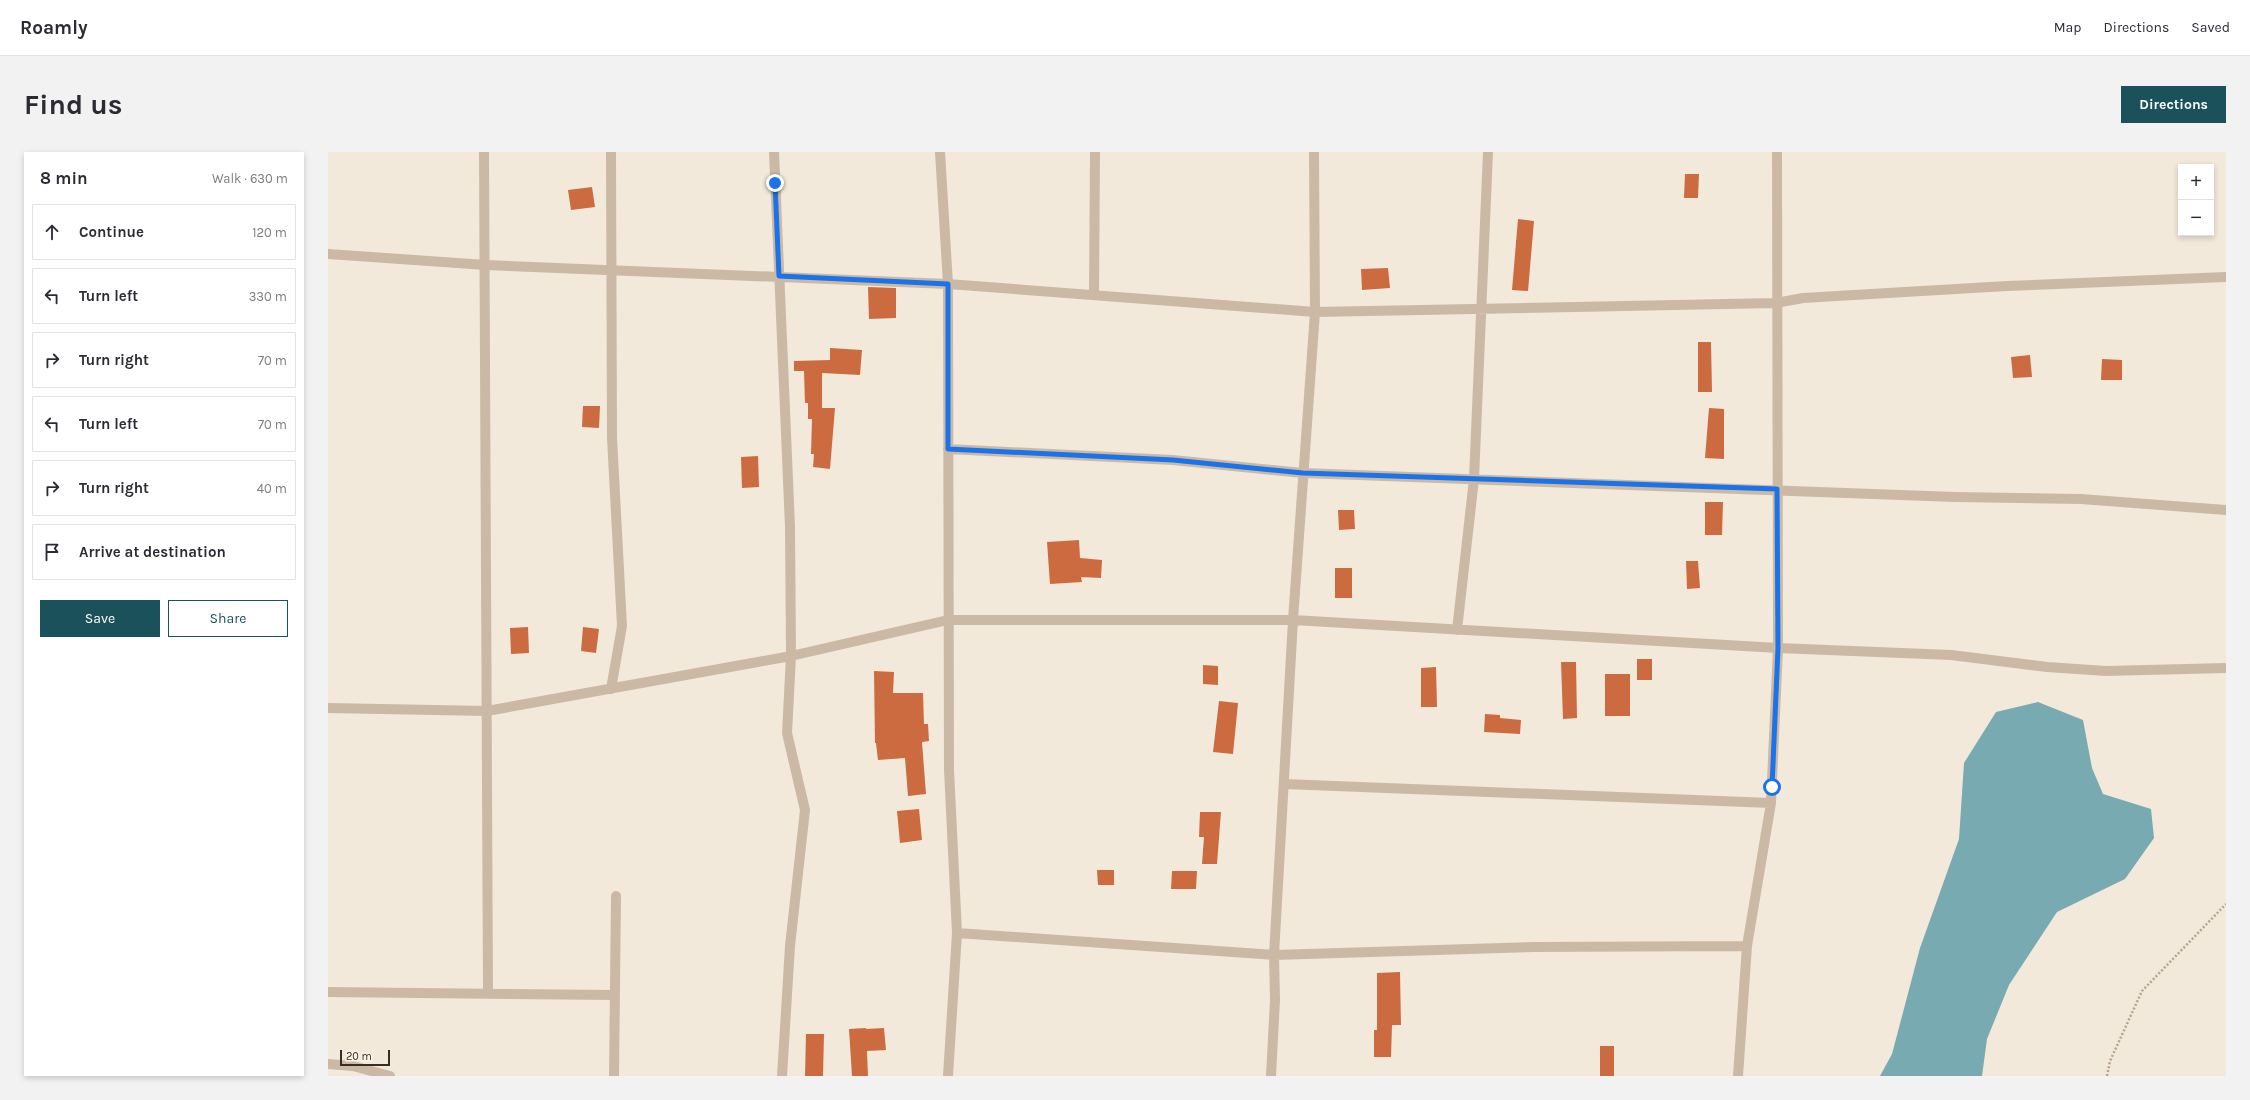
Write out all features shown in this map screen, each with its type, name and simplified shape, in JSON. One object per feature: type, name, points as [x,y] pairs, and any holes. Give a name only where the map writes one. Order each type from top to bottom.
[{"type":"street","points":[[484,152],[486,265],[488,994]]},
{"type":"street","points":[[610,689],[622,626],[612,438],[611,152]]},
{"type":"street","points":[[774,152],[790,528],[791,656],[787,733],[805,810],[790,946],[782,1076]]},
{"type":"street","points":[[940,152],[948,284],[949,770],[957,933],[948,1076]]},
{"type":"street","points":[[1094,295],[1095,152]]},
{"type":"street","points":[[1271,1076],[1275,1000],[1274,955],[1293,620],[1315,312],[1314,152]]},
{"type":"street","points":[[1457,630],[1474,479],[1488,152]]},
{"type":"street","points":[[1738,1076],[1747,946],[1771,803],[1778,648],[1776,303],[1777,152]]},
{"type":"street","points":[[328,254],[486,265],[948,284],[1315,312],[1776,303],[1803,298],[2007,286],[2226,277]]},
{"type":"street","points":[[948,449],[1173,460],[1303,473],[1777,489],[1956,497],[2081,499],[2226,510]]},
{"type":"street","points":[[328,708],[487,711],[791,656],[948,620],[1293,620],[1778,648],[1951,655],[2047,667],[2106,671],[2226,668]]},
{"type":"street","points":[[1284,784],[1771,803]]},
{"type":"street","points":[[614,1076],[616,896]]},
{"type":"street","points":[[957,933],[1274,955],[1534,947],[1747,946]]},
{"type":"street","points":[[328,992],[615,995]]},
{"type":"street","points":[[328,1064],[353,1066],[390,1076]]},
{"type":"path","points":[[2107,1076],[2110,1061],[2142,991],[2226,904]]},
{"type":"water","points":[[2038,702],[2083,720],[2092,768],[2103,794],[2151,809],[2154,838],[2125,879],[2057,912],[2009,985],[1987,1039],[1982,1076],[1880,1076],[1892,1054],[1920,948],[1959,839],[1964,763],[1996,712]]},
{"type":"building","points":[[1685,174],[1699,174],[1698,198],[1684,198]]},
{"type":"building","points":[[592,187],[595,207],[571,210],[568,190]]},
{"type":"building","points":[[1518,219],[1534,221],[1528,291],[1512,290]]},
{"type":"building","points":[[1388,268],[1390,288],[1362,290],[1361,269]]},
{"type":"building","points":[[868,287],[896,288],[896,318],[869,319]]},
{"type":"building","points":[[1698,342],[1711,342],[1712,392],[1698,392]]},
{"type":"building","points":[[830,348],[862,350],[860,375],[822,373],[822,408],[835,408],[830,469],[813,467],[814,454],[811,454],[812,419],[808,419],[808,403],[805,403],[804,371],[794,371],[794,361],[830,360]]},
{"type":"building","points":[[2030,355],[2032,377],[2013,378],[2011,357]]},
{"type":"building","points":[[2102,359],[2122,360],[2122,380],[2101,380]]},
{"type":"building","points":[[583,406],[600,406],[599,428],[582,427]]},
{"type":"building","points":[[1709,408],[1724,409],[1724,459],[1705,458]]},
{"type":"building","points":[[758,456],[759,487],[742,488],[741,457]]},
{"type":"building","points":[[1705,502],[1723,502],[1722,535],[1705,535]]},
{"type":"building","points":[[1338,510],[1354,510],[1355,529],[1339,530]]},
{"type":"building","points":[[1079,540],[1080,558],[1102,560],[1101,578],[1081,577],[1082,582],[1050,584],[1047,542]]},
{"type":"building","points":[[1686,561],[1698,561],[1700,588],[1687,589]]},
{"type":"building","points":[[1335,568],[1352,568],[1352,598],[1335,598]]},
{"type":"building","points":[[528,627],[529,653],[511,654],[510,628]]},
{"type":"building","points":[[583,627],[599,629],[596,653],[581,651]]},
{"type":"building","points":[[1637,659],[1652,659],[1652,680],[1637,680]]},
{"type":"building","points":[[1561,662],[1576,662],[1577,718],[1563,719]]},
{"type":"building","points":[[1203,665],[1218,666],[1218,685],[1203,684]]},
{"type":"building","points":[[1436,667],[1437,707],[1421,707],[1421,668]]},
{"type":"building","points":[[874,671],[894,672],[893,693],[923,693],[924,724],[928,724],[929,741],[922,742],[926,794],[908,796],[905,758],[878,760],[875,743]]},
{"type":"building","points":[[1605,674],[1630,674],[1630,716],[1605,716]]},
{"type":"building","points":[[1219,701],[1238,703],[1233,754],[1213,752]]},
{"type":"building","points":[[1485,714],[1500,715],[1500,718],[1521,720],[1520,734],[1484,732]]},
{"type":"building","points":[[919,809],[922,840],[900,843],[897,811]]},
{"type":"building","points":[[1200,812],[1221,812],[1217,864],[1202,864],[1204,837],[1199,837]]},
{"type":"building","points":[[1097,870],[1114,870],[1114,885],[1098,885]]},
{"type":"building","points":[[1172,871],[1197,871],[1196,889],[1171,889]]},
{"type":"building","points":[[1400,972],[1401,1025],[1392,1025],[1391,1057],[1374,1057],[1374,1030],[1377,1030],[1377,973]]},
{"type":"building","points":[[884,1028],[886,1050],[867,1051],[868,1076],[852,1076],[849,1029]]},
{"type":"building","points":[[806,1034],[824,1034],[823,1076],[805,1076]]},
{"type":"building","points":[[1600,1046],[1614,1046],[1614,1076],[1600,1076]]},
{"type":"route","points":[[775,183],[779,276],[948,284],[948,449],[1173,460],[1303,473],[1777,489],[1778,648],[1772,787]]}]
